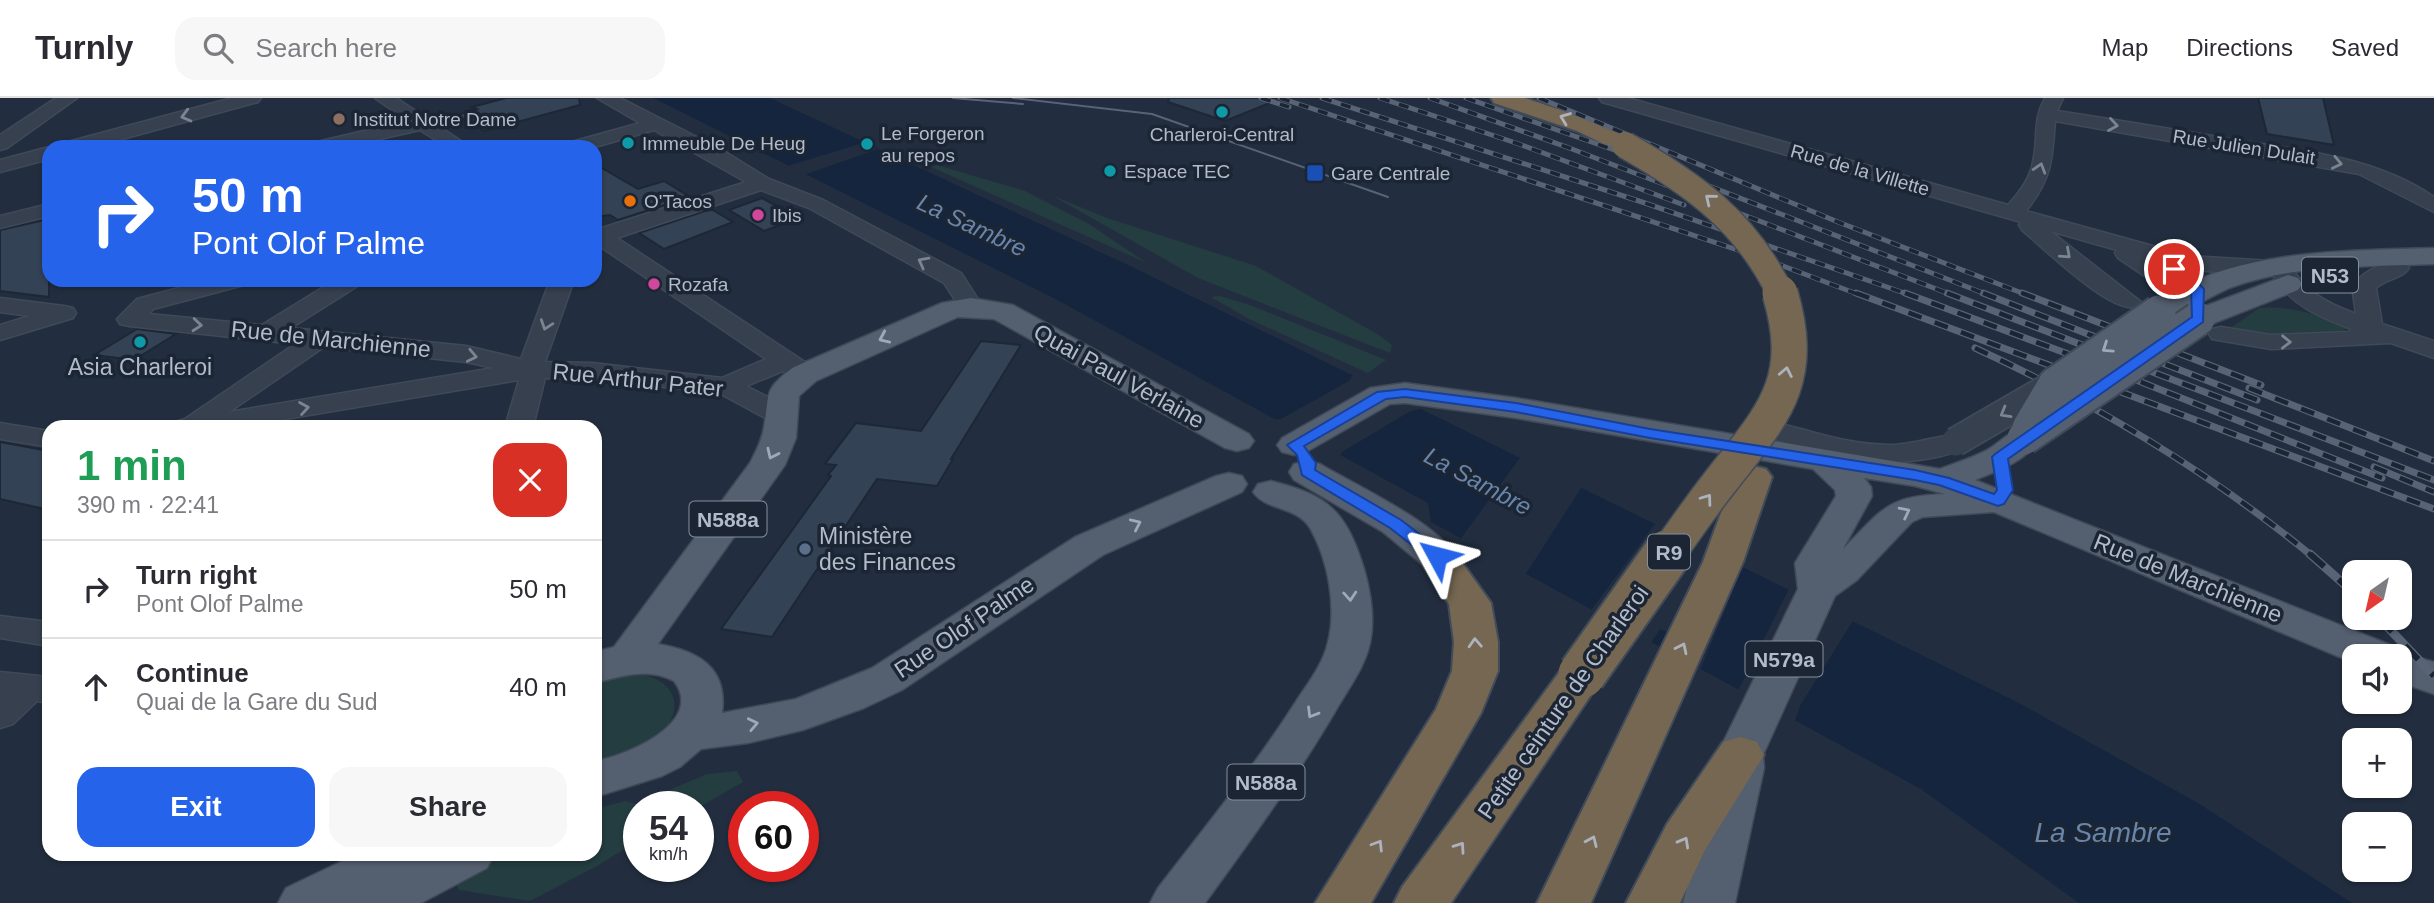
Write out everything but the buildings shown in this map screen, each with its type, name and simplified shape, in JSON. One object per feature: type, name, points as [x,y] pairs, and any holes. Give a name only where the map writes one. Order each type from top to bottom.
[{"type":"highway","name":"Petite ceinture de Charleroi","points":[[1421,903],[1727,470],[1773,434],[1790,353],[1790,332],[1784,303],[1768,264],[1721,209],[1665,166],[1585,126],[1502,98]]},
{"type":"highway","points":[[1564,903],[1652,709],[1723,562],[1753,478],[1773,434]]},
{"type":"highway","points":[[1342,903],[1458,713],[1475,671],[1476,642],[1469,603],[1437,556]]},
{"type":"highway","points":[[1654,903],[1685,839],[1740,755]]},
{"type":"main road","name":"N53","points":[[2012,448],[2055,384],[2203,299],[2336,261],[2434,256]]},
{"type":"main road","name":"N53","points":[[1943,481],[2012,448],[2231,276],[2322,276],[2434,265]]},
{"type":"main road","name":"N588a","points":[[612,663],[643,633],[767,465],[779,438],[781,398],[794,367],[953,309],[986,309]]},
{"type":"main road","name":"Quai Paul Verlaine","points":[[986,309],[1237,440]]},
{"type":"main road","name":"Rue de Marchienne","points":[[1405,393],[1516,408],[1943,481],[2349,644]]},
{"type":"main road","name":"Rue Olof Palme","points":[[687,734],[748,726],[803,713],[887,679],[1089,546],[1280,467],[1382,395],[1405,393]]},
{"type":"main road","name":"N588a","points":[[1176,903],[1290,749],[1347,654],[1351,617],[1349,583],[1336,540],[1319,514],[1302,502],[1263,437],[1237,440]]},
{"type":"main road","points":[[1237,440],[1218,452],[1214,461],[1220,477],[1280,467]]},
{"type":"main road","points":[[1998,501],[2005,490],[2012,448]]},
{"type":"main road","name":"N579a","points":[[1709,903],[1741,768],[1740,755],[1818,589],[1843,571],[1841,551],[1854,496],[1853,487],[1822,459]]},
{"type":"main road","name":"N588a","points":[[1280,467],[1385,518],[1437,556]]},
{"type":"main road","name":"N579a","points":[[1841,551],[1917,506],[1982,505],[1998,501]]},
{"type":"main road","name":"N588a","points":[[602,779],[641,767],[658,758],[687,734],[699,716],[703,699],[699,684],[692,673],[680,665],[665,660],[612,663]]},
{"type":"main road","points":[[2412,670],[2434,679]]},
{"type":"main road","points":[[304,903],[391,861]]},
{"type":"main road","points":[[374,903],[455,861]]},
{"type":"street","points":[[0,144],[68,98]]},
{"type":"street","points":[[97,140],[252,98]]},
{"type":"street","points":[[384,98],[450,140]]},
{"type":"street","name":"Quai Paul Verlaine","points":[[606,98],[715,154],[762,183],[816,204],[953,278],[986,309]]},
{"type":"street","name":"Rue de la Villette","points":[[1608,98],[2111,243],[2183,274],[2203,299]]},
{"type":"street","points":[[2050,106],[2042,165],[2034,187],[2011,214],[2050,240],[2094,279],[2129,302]]},
{"type":"street","name":"Rue Julien Dulait","points":[[2050,106],[2365,169],[2409,189],[2434,206]]},
{"type":"street","points":[[350,140],[425,123]]},
{"type":"street","points":[[599,140],[655,124]]},
{"type":"street","points":[[0,166],[42,155]]},
{"type":"street","points":[[602,233],[762,183]]},
{"type":"street","points":[[0,222],[42,212]]},
{"type":"street","points":[[602,238],[794,367]]},
{"type":"street","points":[[2363,325],[2364,286],[2376,275],[2398,268]]},
{"type":"street","points":[[2284,275],[2300,295],[2332,312],[2426,347]]},
{"type":"street","name":"Rue de Marchienne","points":[[209,287],[145,304],[129,319],[268,331],[466,354],[530,370]]},
{"type":"street","points":[[268,331],[340,287]]},
{"type":"street","points":[[521,420],[532,379],[530,370],[560,287]]},
{"type":"street","points":[[2203,299],[2292,303],[2332,312]]},
{"type":"street","points":[[2203,299],[2271,342],[2306,343],[2363,325]]},
{"type":"street","points":[[0,305],[64,313],[0,333]]},
{"type":"street","points":[[199,420],[320,338]]},
{"type":"street","points":[[725,386],[794,367]]},
{"type":"street","points":[[231,420],[530,370]]},
{"type":"street","name":"Rue Arthur Pater","points":[[530,370],[592,371],[725,386],[781,415]]},
{"type":"street","points":[[1773,434],[1811,445],[1881,453],[1932,452],[1955,442],[2055,384]]},
{"type":"street","points":[[0,431],[42,438]]},
{"type":"street","points":[[0,627],[42,633]]},
{"type":"street","points":[[0,715],[26,688]]},
{"type":"green space","points":[[937,165],[1025,191],[1089,224],[1147,263],[931,167]]},
{"type":"green space","points":[[1051,195],[1107,218],[1256,266],[1379,335],[1392,345],[1390,353],[1198,278]]},
{"type":"green space","points":[[1220,296],[1250,305],[1386,360],[1368,373],[1249,319],[1211,297]]},
{"type":"green space","points":[[2259,308],[2305,312],[2349,327],[2341,333],[2272,336],[2228,330]]},
{"type":"green space","points":[[640,674],[655,679],[666,686],[675,705],[673,716],[658,736],[646,745],[602,762],[602,679]]},
{"type":"green space","points":[[737,771],[743,782],[714,799],[714,791],[667,791],[707,774]]},
{"type":"green space","points":[[623,802],[623,850],[530,901],[459,890],[454,880],[489,861],[602,861],[602,807]]},
{"type":"water","name":"La Sambre","points":[[653,98],[770,98],[1126,264],[2019,703],[2198,803],[2352,903],[2079,903],[1921,789],[1431,522],[1428,503],[1061,302]]},
{"type":"pier","points":[[863,143],[878,149],[801,176],[784,167]]},
{"type":"pier","points":[[1348,368],[1426,407],[1409,412],[1342,452],[1339,457],[1270,420],[1281,419],[1349,381],[1353,374]]},
{"type":"pier","points":[[1522,455],[1583,485],[1524,577],[1459,541]]},
{"type":"pier","points":[[1657,521],[1744,564],[1699,673],[1662,653],[1671,634],[1660,629],[1649,646],[1589,613]]},
{"type":"pier","points":[[1790,587],[1854,619],[1800,706],[1794,724],[1737,693]]},
{"type":"tram line","points":[[953,98],[1023,104]]},
{"type":"tram line","points":[[1013,98],[1152,114],[1388,197]]},
{"type":"railway","points":[[1261,98],[1289,107]]},
{"type":"railway","points":[[1280,98],[1759,257],[1860,295]]},
{"type":"railway","points":[[1322,98],[1645,203],[1910,295]]},
{"type":"railway","points":[[1380,98],[1516,143],[1684,205]]},
{"type":"railway","points":[[1430,98],[1572,149],[1952,295]]},
{"type":"railway","points":[[1466,98],[1640,159],[1988,295]]},
{"type":"railway","points":[[1539,98],[1838,222],[2027,295]]},
{"type":"railway","points":[[1856,293],[2434,509]]},
{"type":"railway","points":[[1905,293],[2111,370],[2382,478]]},
{"type":"railway","points":[[1947,293],[2434,480]]},
{"type":"railway","points":[[1983,293],[2257,400]]},
{"type":"railway","points":[[2022,293],[2261,385]]},
{"type":"railway","points":[[1975,348],[2064,392],[2150,441],[2273,525],[2312,556]]},
{"type":"railway","points":[[2249,388],[2434,461]]},
{"type":"railway","points":[[2374,467],[2434,492]]},
{"type":"railway","points":[[2310,554],[2342,582]]},
{"type":"railway","points":[[2390,630],[2434,676]]},
{"type":"place","name":"Charleroi-Central","points":[[1222,112]]},
{"type":"place","name":"Institut Notre Dame","points":[[339,119]]},
{"type":"place","name":"Immeuble De Heug","points":[[628,143]]},
{"type":"place","name":"Le Forgeron au repos","points":[[867,144]]},
{"type":"place","name":"Espace TEC","points":[[1110,171]]},
{"type":"place","name":"Gare Centrale","points":[[1315,173]]},
{"type":"place","name":"O'Tacos","points":[[630,201]]},
{"type":"place","name":"Ibis","points":[[758,215]]},
{"type":"place","name":"Rozafa","points":[[654,284]]},
{"type":"place","name":"Asia Charleroi","points":[[140,342]]},
{"type":"place","name":"Ministère des Finances","points":[[805,549]]},
{"type":"route","points":[[1437,556],[1395,524],[1307,472],[1309,463],[1304,453],[1294,445],[1382,395],[1405,393],[1516,408],[1650,433],[1915,475],[1943,481],[1998,501],[2005,490],[2000,457],[2198,319],[2199,293],[2192,282],[2174,269]]}]
